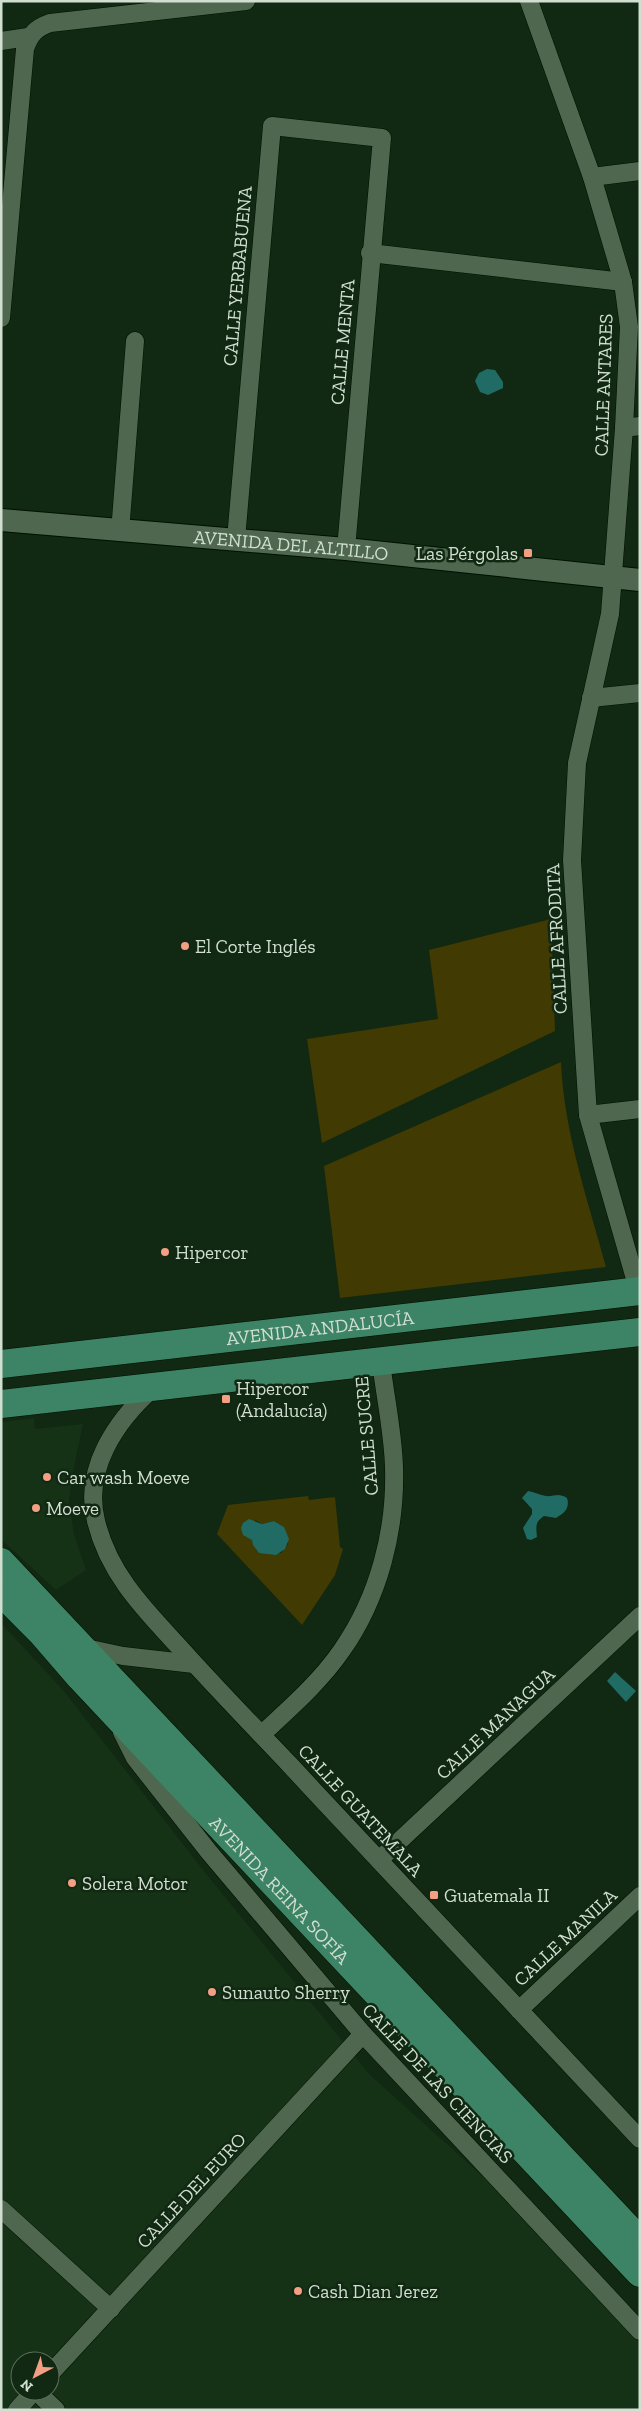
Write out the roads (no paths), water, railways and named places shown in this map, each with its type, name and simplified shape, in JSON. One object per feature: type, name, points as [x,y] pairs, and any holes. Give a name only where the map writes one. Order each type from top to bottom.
[{"type":"main road","name":"AVENIDA ANDALUCÍA","points":[[1,1364],[639,1293]]},
{"type":"main road","name":"AVENIDA ANDALUCÍA","points":[[1,1404],[640,1332]]},
{"type":"main road","name":"AVENIDA REINA SOFÍA","points":[[1,1562],[640,2241]]},
{"type":"main road","name":"AVENIDA REINA SOFÍA","points":[[1,1592],[42,1632],[110,1709],[640,2273]]},
{"type":"street","points":[[1,318],[25,49],[28,37],[38,27],[50,23],[246,1]]},
{"type":"street","name":"CALLE ANTARES","points":[[529,1],[592,177],[630,292],[629,327],[632,427],[612,576]]},
{"type":"street","points":[[1,40],[28,37]]},
{"type":"street","name":"CALLE YERBABUENA","points":[[236,540],[272,126],[382,138]]},
{"type":"street","name":"CALLE MENTA","points":[[346,549],[370,253],[382,138]]},
{"type":"street","points":[[592,177],[640,170]]},
{"type":"street","points":[[370,253],[630,292]]},
{"type":"street","points":[[120,532],[135,341]]},
{"type":"street","name":"AVENIDA DEL ALTILLO","points":[[1,520],[120,532],[346,549],[640,580]]},
{"type":"street","name":"CALLE AFRODITA","points":[[612,576],[610,614],[577,764],[572,860],[588,1115],[639,1293]]},
{"type":"street","points":[[591,698],[640,693]]},
{"type":"street","points":[[588,1115],[640,1109]]},
{"type":"street","name":"CALLE SUCRE","points":[[262,1734],[315,1683],[342,1650],[360,1620],[375,1584],[386,1549],[393,1510],[394,1465],[381,1362]]},
{"type":"street","name":"CALLE GUATEMALA","points":[[153,1388],[134,1405],[121,1421],[100,1459],[94,1495],[95,1518],[108,1556],[122,1582],[194,1664],[262,1734],[640,2138]]},
{"type":"street","name":"CALLE MANAGUA","points":[[379,1860],[640,1616]]},
{"type":"street","points":[[81,1647],[124,1656],[194,1664]]},
{"type":"street","name":"CALLE DE LAS CIENCIAS","points":[[110,1709],[135,1758],[209,1852],[363,2034],[640,2332]]},
{"type":"street","name":"CALLE MANILA","points":[[519,2010],[640,1896]]},
{"type":"street","name":"CALLE DEL EURO","points":[[60,2363],[363,2034]]},
{"type":"street","points":[[1,2209],[111,2309]]},
{"type":"street","points":[[46,2401],[56,2410]]},
{"type":"water","points":[[487,369],[495,370],[503,382],[503,388],[488,395],[480,392],[475,381],[479,373]]},
{"type":"water","points":[[528,1491],[546,1496],[561,1495],[567,1498],[568,1502],[566,1510],[556,1518],[544,1516],[539,1520],[536,1527],[537,1537],[531,1540],[527,1539],[523,1528],[532,1514],[532,1509],[522,1498]]},
{"type":"water","points":[[249,1519],[262,1524],[274,1521],[284,1527],[289,1539],[285,1549],[276,1555],[259,1553],[252,1540],[243,1535],[241,1528],[243,1523]]},
{"type":"water","points":[[615,1672],[636,1691],[626,1702],[607,1681]]},
{"type":"place","name":"Las Pérgolas","points":[[528,553]]},
{"type":"place","name":"El Corte Inglés","points":[[185,946]]},
{"type":"place","name":"Hipercor","points":[[165,1252]]},
{"type":"place","name":"Hipercor (Andalucía)","points":[[226,1399]]},
{"type":"place","name":"Car wash Moeve","points":[[47,1477]]},
{"type":"place","name":"Moeve","points":[[36,1508]]},
{"type":"place","name":"Solera Motor","points":[[72,1883]]},
{"type":"place","name":"Guatemala II","points":[[434,1895]]},
{"type":"place","name":"Sunauto Sherry","points":[[212,1992]]},
{"type":"place","name":"Cash Dian Jerez","points":[[298,2291]]}]
